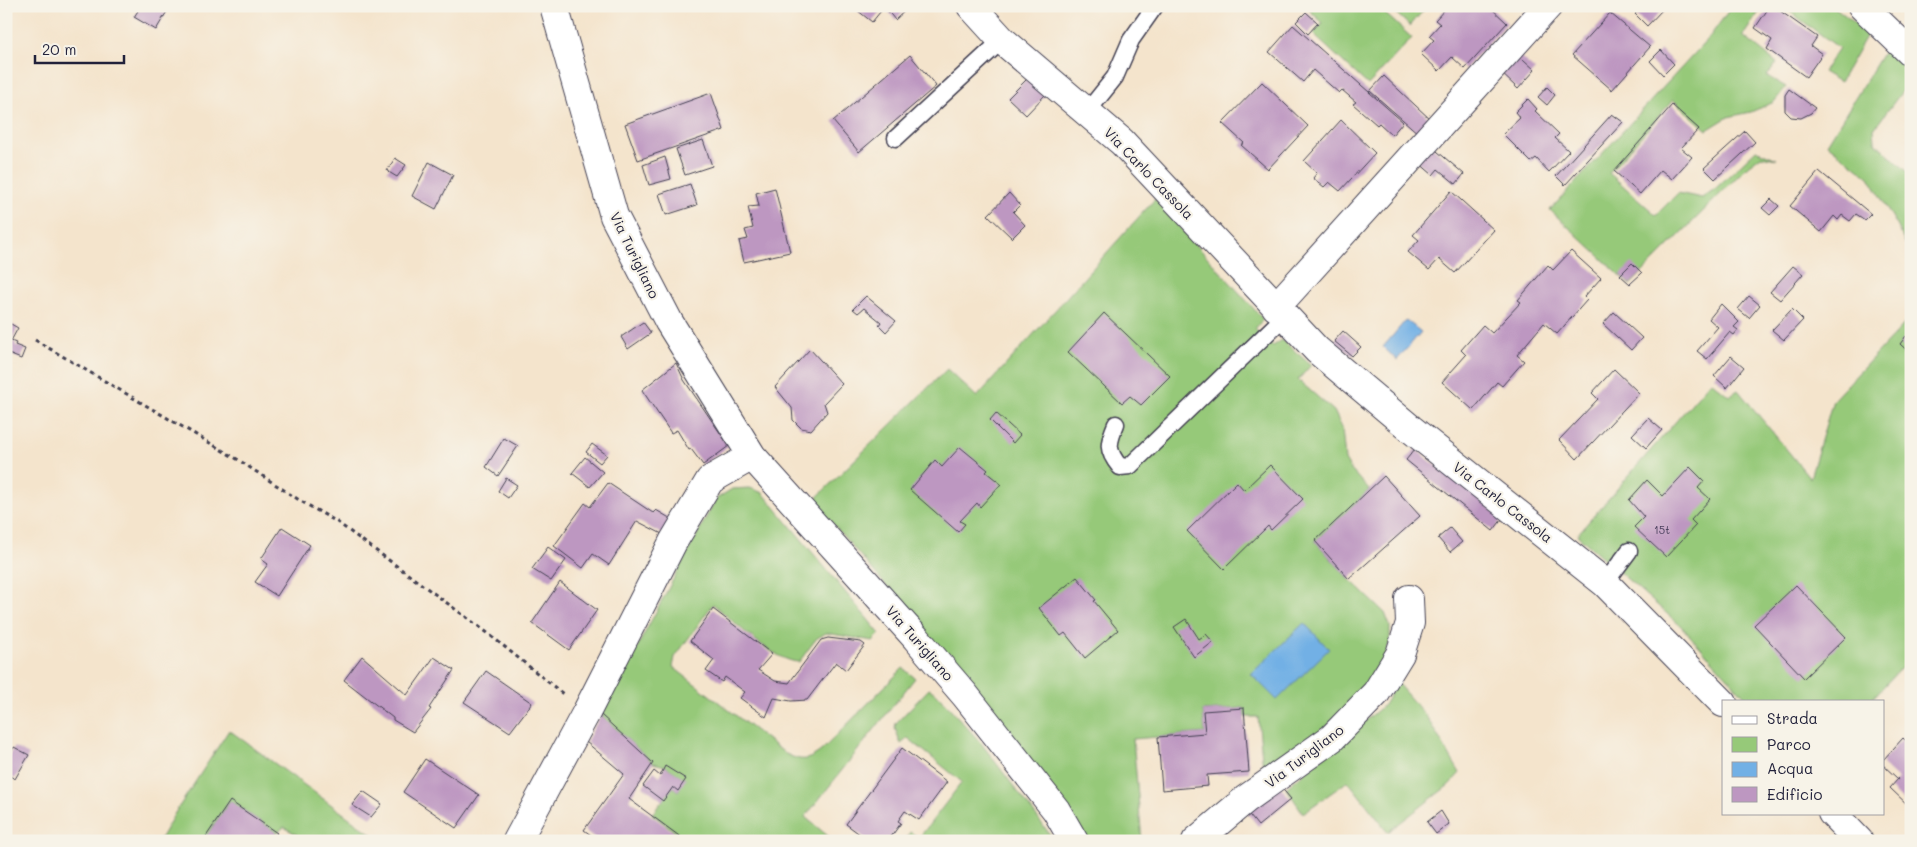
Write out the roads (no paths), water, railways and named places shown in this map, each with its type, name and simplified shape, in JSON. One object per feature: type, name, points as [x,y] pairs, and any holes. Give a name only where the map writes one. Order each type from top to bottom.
[{"type":"street","name":"Via Turigliano","points":[[554,6],[614,216],[669,322],[752,456],[965,695],[1056,810],[1074,841]]},
{"type":"street","name":"Via Carlo Cassola","points":[[971,6],[1002,40],[1122,142],[1318,350],[1410,429],[1605,583],[1722,702]]},
{"type":"street","points":[[1862,6],[1911,53]]},
{"type":"street","points":[[1281,311],[1540,9]]},
{"type":"street","points":[[518,840],[586,713],[673,542],[710,480],[752,456]]},
{"type":"street","name":"Via Turigliano","points":[[1196,841],[1246,799],[1332,738],[1376,694],[1400,654],[1410,623],[1409,599]]},
{"type":"street","points":[[1833,814],[1859,841]]},
{"type":"lane","points":[[1087,112],[1115,77],[1131,40],[1154,6]]},
{"type":"lane","points":[[896,138],[1002,40]]},
{"type":"lane","points":[[1116,424],[1108,442],[1112,457],[1120,467],[1130,466],[1281,311]]},
{"type":"lane","points":[[1605,583],[1629,551]]},
{"type":"water","points":[[1406,320],[1421,332],[1397,360],[1383,347]]},
{"type":"water","points":[[1304,623],[1329,649],[1277,700],[1251,674]]}]
